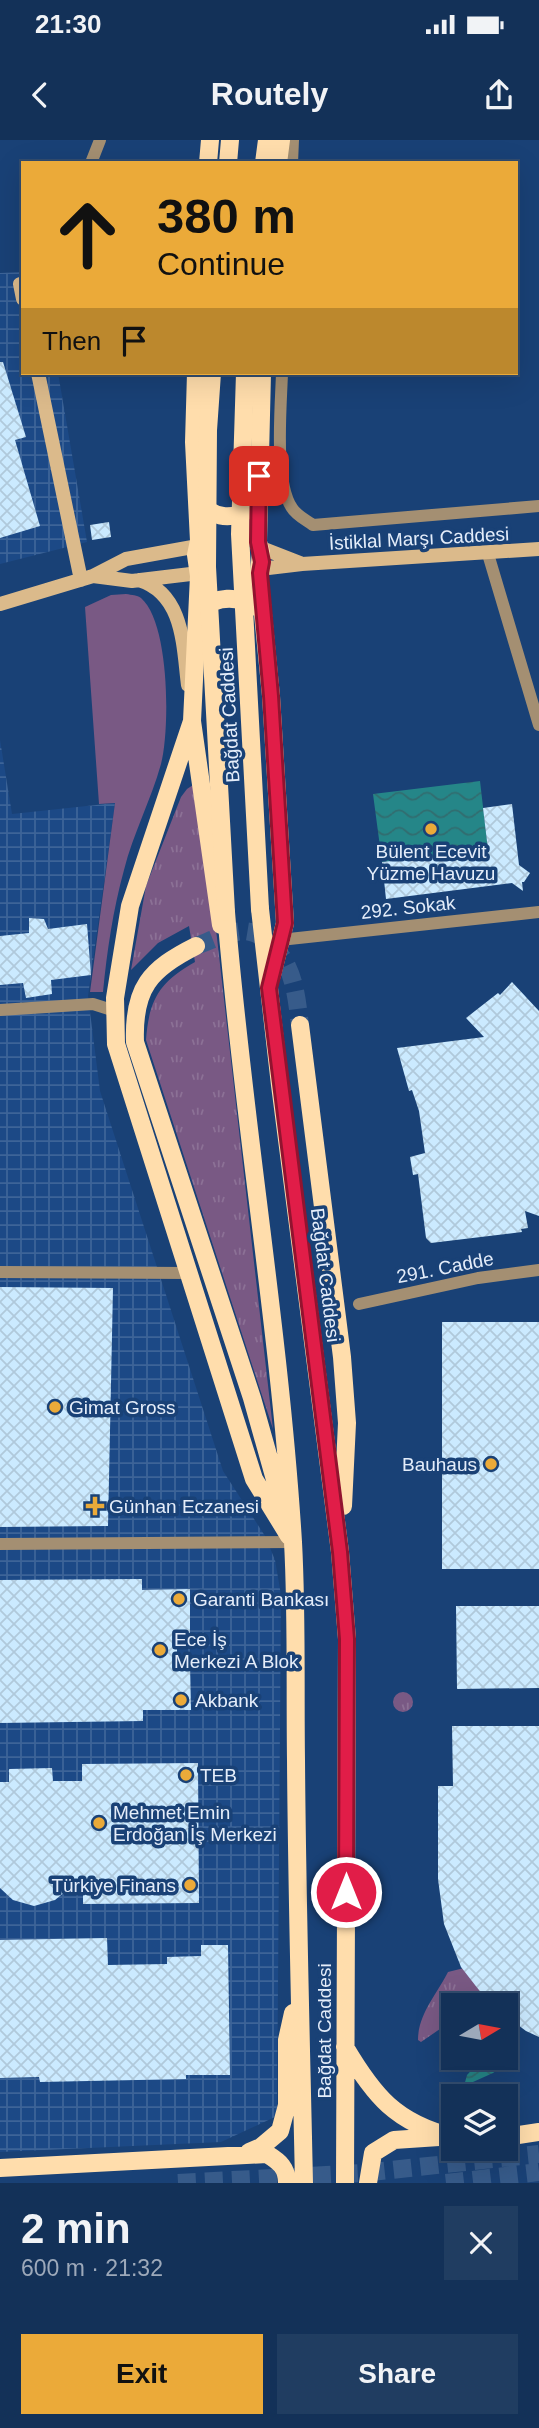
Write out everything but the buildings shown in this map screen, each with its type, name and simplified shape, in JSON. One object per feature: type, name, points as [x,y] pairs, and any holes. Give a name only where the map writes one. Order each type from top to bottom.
[{"type":"main road","points":[[208,161],[210,140]]},
{"type":"main road","points":[[228,161],[230,140]]},
{"type":"main road","points":[[264,161],[267,140]]},
{"type":"main road","points":[[278,161],[281,140]]},
{"type":"main road","points":[[20,284],[21,289]]},
{"type":"main road","points":[[38,375],[88,578]]},
{"type":"main road","points":[[196,375],[194,442],[198,544],[196,555],[199,575],[192,721],[130,906],[115,998],[116,1044],[254,1479],[293,1542]]},
{"type":"main road","name":"Bağdat Caddesi","points":[[212,375],[208,430],[207,567],[226,912],[233,994],[274,1328],[293,1542],[304,2183]]},
{"type":"main road","name":"Bağdat Caddesi","points":[[245,375],[240,534],[260,909],[340,1552],[347,1639],[345,2183]]},
{"type":"main road","points":[[262,375],[260,571],[271,696],[285,923],[269,988]]},
{"type":"main road","points":[[197,501],[212,513],[228,517],[245,512],[259,500]]},
{"type":"main road","points":[[0,604],[88,578],[125,559],[198,544],[214,531],[233,528],[242,531],[259,545],[302,564]]},
{"type":"main road","name":"İstiklal Marşı Caddesi","points":[[260,571],[302,564],[539,549]]},
{"type":"main road","points":[[88,578],[139,580],[199,575],[214,584],[231,588],[240,586],[260,571]]},
{"type":"main road","points":[[139,580],[163,592],[176,615],[183,641],[216,899],[233,994]]},
{"type":"main road","points":[[197,612],[212,602],[229,598],[247,601],[262,611]]},
{"type":"main road","points":[[196,946],[157,970],[141,992],[134,1020],[135,1042],[251,1398],[293,1542]]},
{"type":"main road","points":[[300,1026],[339,1330],[348,1423],[340,1552]]},
{"type":"main road","points":[[235,2156],[261,2147],[280,2131],[287,2105],[288,2040],[299,1980]]},
{"type":"main road","points":[[345,2047],[363,2077],[382,2101],[404,2118],[441,2134]]},
{"type":"main road","points":[[518,2136],[539,2133]]},
{"type":"main road","points":[[368,2183],[373,2153],[394,2140],[441,2137]]},
{"type":"main road","points":[[0,2168],[267,2154],[280,2162],[287,2173],[287,2183]]},
{"type":"street","points":[[93,161],[100,140]]},
{"type":"street","points":[[292,161],[293,140]]},
{"type":"street","points":[[282,375],[280,415],[283,491],[293,511],[313,525],[539,506]]},
{"type":"street","points":[[488,554],[539,725]]},
{"type":"street","name":"292. Sokak","points":[[281,940],[539,912]]},
{"type":"street","points":[[0,1010],[93,1004],[116,1011]]},
{"type":"street","name":"291. Cadde","points":[[359,1304],[478,1278],[539,1270]]},
{"type":"street","points":[[0,1272],[189,1273]]},
{"type":"street","points":[[0,1544],[293,1542]]},
{"type":"shaded area","points":[[21,272],[21,375],[58,375],[87,542],[0,564],[0,273]]},
{"type":"shaded area","points":[[0,740],[12,814],[115,803],[88,996],[100,1091],[223,1471],[265,1536],[275,1560],[281,1595],[277,2116],[221,2142],[0,2152]]},
{"type":"green space","points":[[126,594],[141,598],[151,611],[158,630],[165,678],[166,727],[161,764],[132,843],[120,885],[103,992],[90,992],[115,803],[99,804],[85,607],[111,595]]},
{"type":"green space","points":[[193,785],[200,789],[273,1429],[146,1040],[150,1014],[158,994],[173,977],[195,962],[189,926],[158,943],[131,970],[146,886],[181,797]]},
{"type":"green space","points":[[399,1692],[407,1692],[413,1702],[407,1712],[399,1712],[393,1706],[393,1698]]},
{"type":"green space","points":[[472,1966],[486,1989],[482,1993],[441,1993],[441,2028],[421,2042],[418,2040],[421,2022],[448,1972]]},
{"type":"water","name":"Bülent Ecevit Yüzme Havuzu","points":[[480,781],[488,850],[382,862],[373,794]]},
{"type":"water","points":[[472,2070],[497,2070],[465,2084]]},
{"type":"tunnel","points":[[196,946],[243,931],[266,939],[277,950],[288,969],[295,990],[300,1025]]},
{"type":"tunnel","points":[[178,2183],[363,2173],[539,2154]]},
{"type":"tunnel","points":[[446,2183],[539,2172]]},
{"type":"place","name":"Bülent Ecevit Yüzme Havuzu","points":[[431,829]]},
{"type":"place","name":"Gimat Gross","points":[[55,1407]]},
{"type":"place","name":"Bauhaus","points":[[491,1464]]},
{"type":"place","name":"Günhan Eczanesi","points":[[95,1506]]},
{"type":"place","name":"Garanti Bankası","points":[[179,1599]]},
{"type":"place","name":"Ece İş Merkezi A Blok","points":[[160,1650]]},
{"type":"place","name":"Akbank","points":[[181,1700]]},
{"type":"place","name":"TEB","points":[[186,1775]]},
{"type":"place","name":"Mehmet Emin Erdoğan İş Merkezi","points":[[99,1823]]},
{"type":"place","name":"Türkiye Finans","points":[[190,1885]]},
{"type":"route","points":[[259,476],[258,542],[262,562],[262,611],[271,696],[285,923],[269,988],[340,1552],[347,1639],[346,1892]]}]
